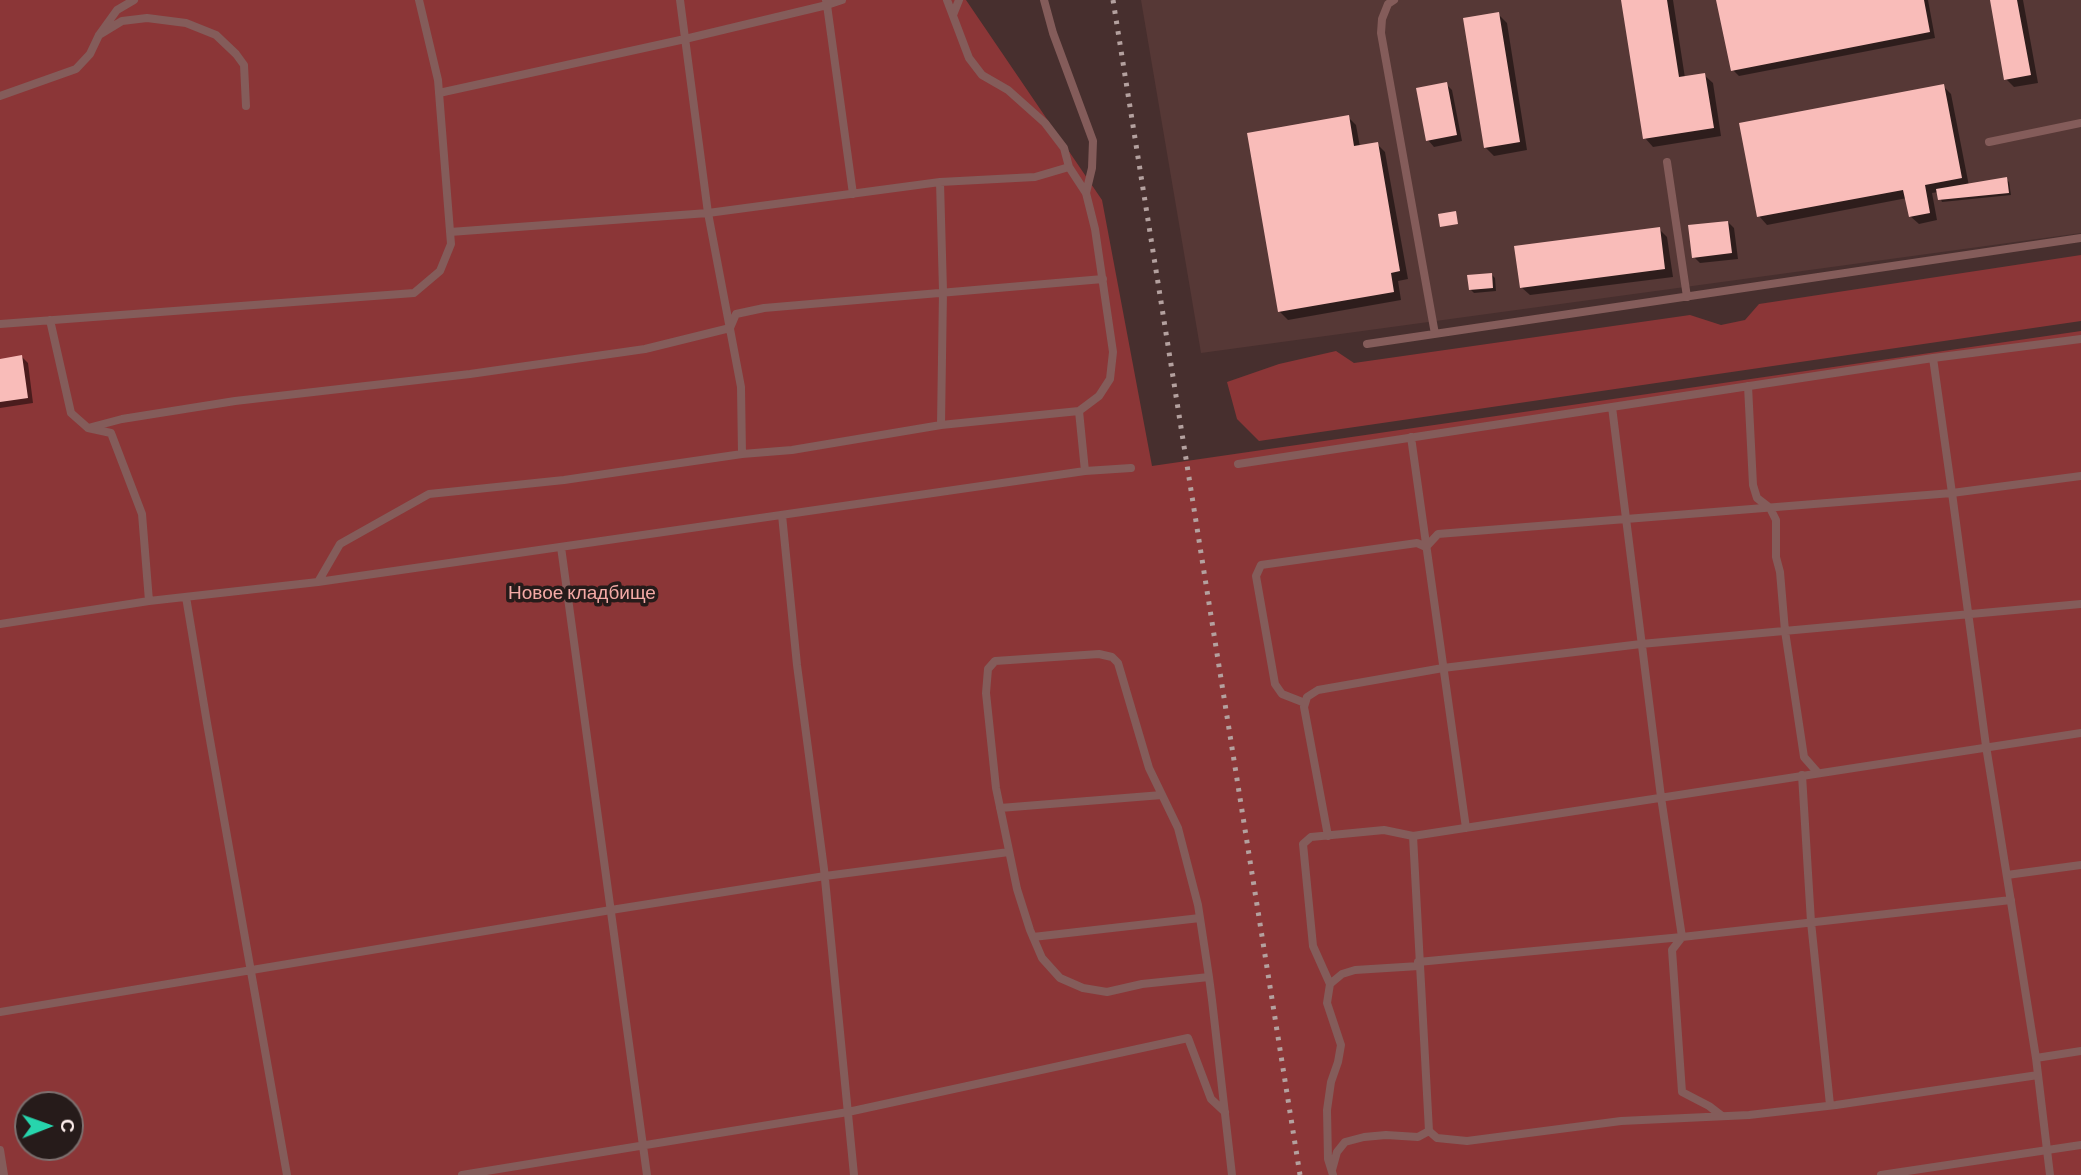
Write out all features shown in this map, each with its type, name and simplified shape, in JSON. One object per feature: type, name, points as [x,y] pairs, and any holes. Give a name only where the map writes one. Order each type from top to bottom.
[{"type":"lane","points":[[0,96],[76,69],[90,54],[117,10],[134,0]]},
{"type":"lane","points":[[0,321],[50,320],[414,293],[440,271],[451,244],[439,93],[419,0]]},
{"type":"lane","points":[[680,0],[708,213],[741,387],[741,454]]},
{"type":"lane","points":[[439,93],[685,39],[842,0]]},
{"type":"lane","points":[[318,582],[340,544],[429,494],[564,480],[741,454],[792,450],[941,425],[1079,411],[1099,396],[1111,379],[1113,352],[1095,229],[1086,193],[1069,167],[1064,148],[1045,123],[1008,90],[982,75],[969,58],[947,0]]},
{"type":"lane","points":[[953,15],[959,0]]},
{"type":"lane","points":[[1044,0],[1093,141],[1092,168],[1086,193]]},
{"type":"lane","points":[[1394,0],[1388,4],[1382,19],[1381,33],[1436,334]]},
{"type":"lane","points":[[826,2],[853,194]]},
{"type":"lane","points":[[99,36],[122,21],[147,18],[186,23],[216,35],[244,65],[246,106]]},
{"type":"lane","points":[[1989,142],[2081,123]]},
{"type":"lane","points":[[1667,162],[1687,296]]},
{"type":"lane","points":[[450,232],[708,213],[940,182],[1035,177],[1069,167]]},
{"type":"lane","points":[[940,182],[943,291],[941,425]]},
{"type":"lane","points":[[1367,344],[2081,238]]},
{"type":"lane","points":[[730,328],[736,314],[764,308],[1103,279]]},
{"type":"lane","points":[[50,320],[71,413],[88,428],[111,432],[142,514],[149,601]]},
{"type":"lane","points":[[88,428],[122,419],[235,401],[470,374],[645,349],[730,328]]},
{"type":"lane","points":[[1238,464],[1933,358],[2081,339]]},
{"type":"lane","points":[[1933,358],[1986,746],[2036,1058],[2050,1175]]},
{"type":"lane","points":[[1748,386],[1753,485],[1757,498],[1770,508],[1776,520],[1776,557],[1804,757],[1818,772]]},
{"type":"lane","points":[[1612,407],[1661,797],[1682,937],[1672,950],[1682,1092],[1722,1116]]},
{"type":"lane","points":[[1079,411],[1085,471]]},
{"type":"lane","points":[[1411,436],[1466,828]]},
{"type":"lane","points":[[0,624],[149,601],[318,582],[1085,471],[1131,468]]},
{"type":"lane","points":[[1426,547],[1438,534],[1952,493],[2081,476]]},
{"type":"lane","points":[[782,515],[797,665],[825,876],[854,1175]]},
{"type":"lane","points":[[1305,703],[1282,695],[1275,684],[1256,576],[1261,565],[1417,543],[1426,547]]},
{"type":"lane","points":[[561,547],[647,1175]]},
{"type":"lane","points":[[187,597],[206,723],[287,1175]]},
{"type":"lane","points":[[1328,836],[1305,703],[1307,697],[1318,690],[1444,668],[1641,644],[2081,604]]},
{"type":"lane","points":[[1209,977],[1142,984],[1107,992],[1083,988],[1060,978],[1042,958],[1017,889],[996,788],[986,692],[988,669],[995,661],[1099,654],[1112,657],[1118,663],[1125,679],[1149,768],[1178,828],[1200,918],[1209,977],[1232,1175]]},
{"type":"lane","points":[[1332,1173],[1328,1159],[1327,1110],[1341,1045],[1327,1003],[1330,984],[1313,946],[1303,844],[1311,837],[1384,830],[1413,836],[2081,733]]},
{"type":"lane","points":[[1802,775],[1811,922],[1830,1105]]},
{"type":"lane","points":[[1000,808],[1162,795]]},
{"type":"lane","points":[[1413,836],[1429,1131],[1437,1138],[1467,1140],[1621,1121],[1722,1116],[1830,1105],[2038,1075]]},
{"type":"lane","points":[[0,1012],[825,876],[1010,852]]},
{"type":"lane","points":[[2007,875],[2081,865]]},
{"type":"lane","points":[[1330,984],[1342,974],[1355,970],[2011,900]]},
{"type":"lane","points":[[1033,937],[1200,918]]},
{"type":"lane","points":[[462,1175],[848,1112],[1188,1038],[1211,1099],[1225,1113]]},
{"type":"lane","points":[[2036,1058],[2081,1051]]},
{"type":"lane","points":[[1332,1173],[1337,1152],[1345,1142],[1386,1135],[1418,1137],[1429,1131]]},
{"type":"lane","points":[[1881,1175],[2081,1144]]},
{"type":"lane","points":[[0,1150],[4,1175]]},
{"type":"shaded area","points":[[1141,0],[2081,0],[2081,233],[1201,353]]},
{"type":"green space","name":"Новое кладбище","points":[[0,0],[966,0],[1102,200],[1152,466],[2081,331],[2081,1175],[0,1175]]},
{"type":"green space","points":[[2081,255],[2081,321],[1259,441],[1237,419],[1227,382],[1279,364],[1336,351],[1354,363],[1690,315],[1721,325],[1745,320],[1759,304]]},
{"type":"building","points":[[1621,0],[1667,0],[1679,77],[1705,73],[1714,128],[1643,139]]},
{"type":"building","points":[[1716,0],[1924,0],[1930,32],[1731,71]]},
{"type":"building","points":[[1990,0],[2017,0],[2031,75],[2004,80]]},
{"type":"building","points":[[1499,12],[1520,142],[1484,148],[1463,18]]},
{"type":"building","points":[[1447,82],[1457,135],[1426,141],[1416,88]]},
{"type":"building","points":[[1944,84],[1962,178],[1925,185],[1930,213],[1909,217],[1903,190],[1757,217],[1739,123]]},
{"type":"building","points":[[1349,115],[1354,146],[1378,142],[1400,271],[1391,273],[1394,292],[1278,312],[1247,133]]},
{"type":"building","points":[[2007,177],[2009,193],[1938,200],[1936,189]]},
{"type":"building","points":[[1456,211],[1458,224],[1440,227],[1438,214]]},
{"type":"building","points":[[1728,221],[1732,253],[1692,258],[1688,225]]},
{"type":"building","points":[[1660,227],[1665,269],[1520,288],[1514,246]]},
{"type":"building","points":[[1492,273],[1493,288],[1469,290],[1467,275]]},
{"type":"building","points":[[22,355],[28,398],[0,402],[0,359]]},
{"type":"railway","points":[[1113,0],[1300,1175]]}]
